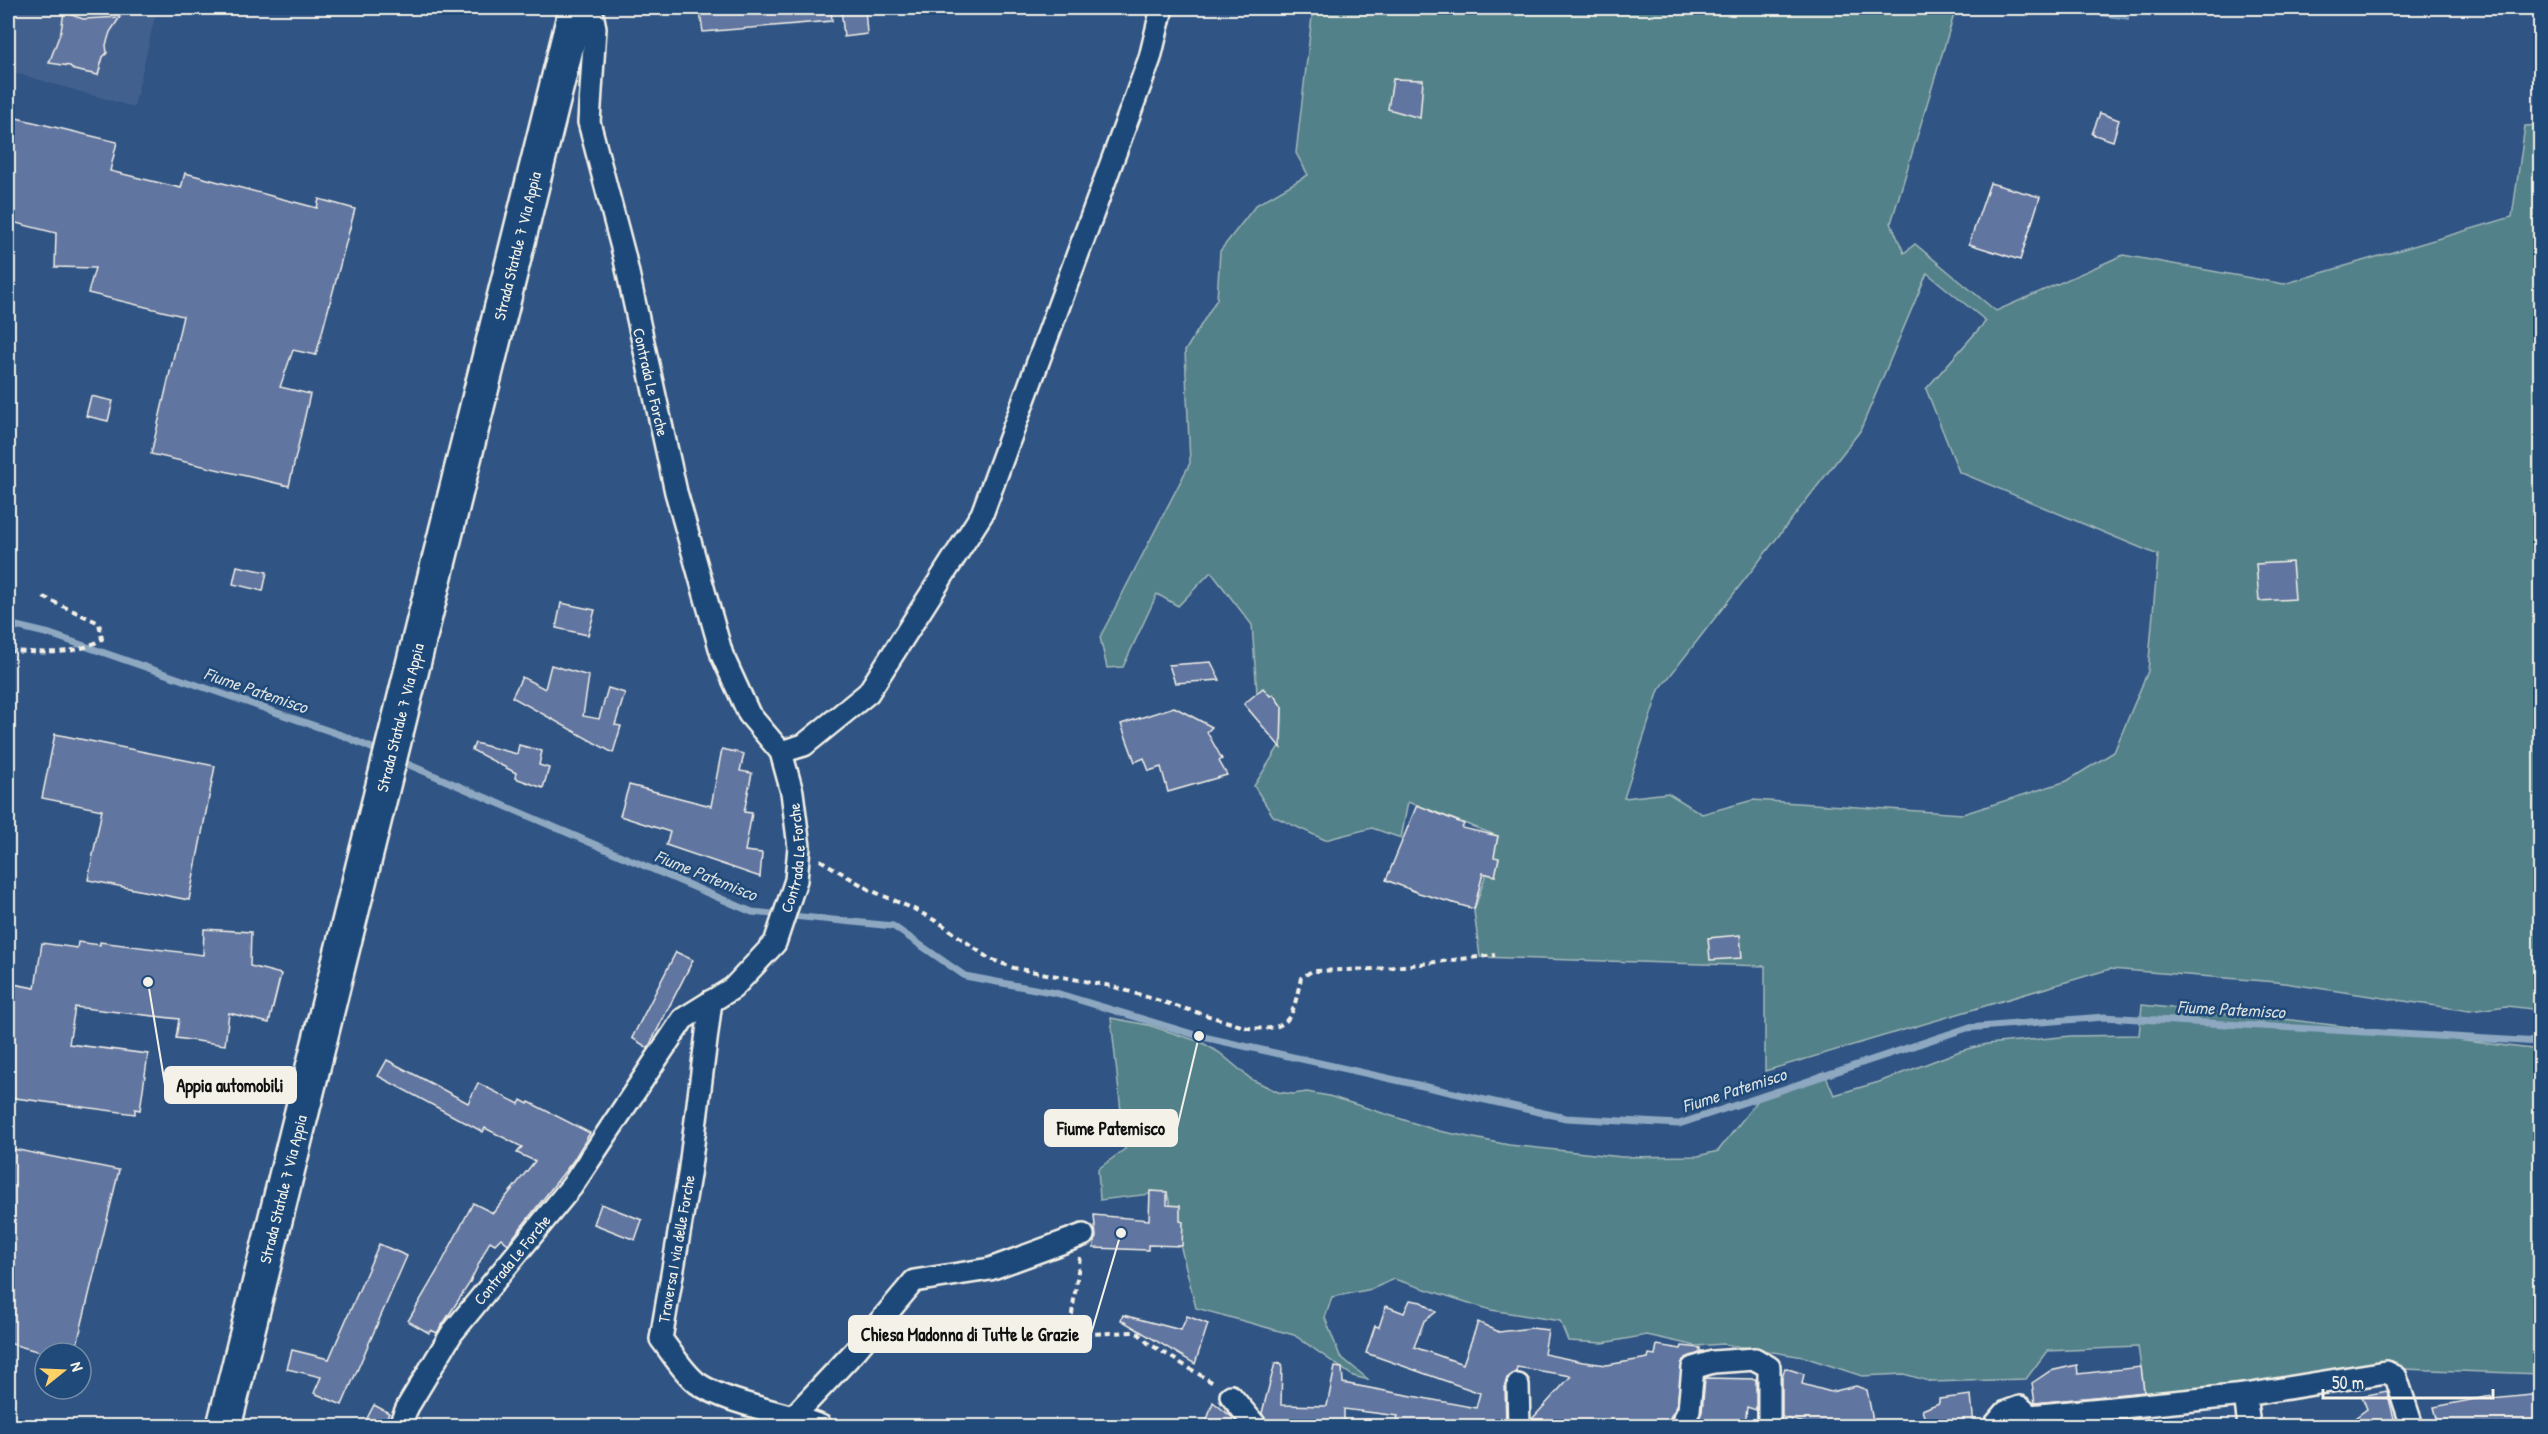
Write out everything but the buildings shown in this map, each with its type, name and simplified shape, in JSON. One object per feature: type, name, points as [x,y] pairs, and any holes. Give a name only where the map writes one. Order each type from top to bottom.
[{"type":"main road","name":"Strada Statale 7 Via Appia","points":[[224,1426],[576,8]]},
{"type":"street","name":"Contrada Le Forche","points":[[399,1426],[408,1406],[452,1333],[572,1186],[683,1018],[733,988],[775,943],[796,880],[799,847],[792,792],[780,752],[749,714],[722,655],[676,492],[624,255],[589,122],[595,28],[591,8]]},
{"type":"street","points":[[780,752],[804,745],[868,693],[982,514],[1150,57],[1162,8]]},
{"type":"street","name":"Traversa I via delle Forche","points":[[711,1001],[689,1175],[661,1339],[697,1383],[738,1401],[821,1426]]},
{"type":"street","points":[[794,1416],[857,1349],[914,1281],[990,1269],[1083,1235]]},
{"type":"street","points":[[1681,1426],[1689,1410],[1693,1368],[1713,1362],[1755,1359],[1768,1367],[1768,1423]]},
{"type":"street","points":[[1994,1426],[2006,1412],[2020,1407],[2031,1421],[2111,1418],[2386,1372],[2396,1377],[2412,1426]]},
{"type":"street","points":[[1518,1385],[1519,1426]]},
{"type":"street","points":[[2245,1395],[2249,1426]]},
{"type":"street","points":[[1231,1396],[1256,1426]]},
{"type":"path","points":[[8,651],[68,653],[88,648],[102,639],[99,623],[41,596]]},
{"type":"path","points":[[799,847],[870,890],[914,909],[943,925],[988,958],[1014,968],[1111,986],[1248,1028],[1270,1030],[1284,1024],[1293,1012],[1301,978],[1312,971],[1377,969],[1495,955]]},
{"type":"path","points":[[1083,1235],[1068,1335],[1133,1332],[1139,1334],[1148,1343],[1202,1374],[1231,1396]]},
{"type":"shaded area","points":[[8,8],[157,8],[134,107],[8,71]]},
{"type":"shaded area","points":[[2100,8],[2129,8],[2128,19],[2099,15]]},
{"type":"green space","points":[[1313,8],[1956,8],[1891,223],[1904,253],[1915,244],[1996,311],[2123,255],[2284,284],[2512,217],[2525,126],[2540,125],[2540,1010],[2507,1006],[2470,1011],[2277,982],[2110,969],[1765,1071],[1765,966],[1480,957],[1474,911],[1498,836],[1408,802],[1401,838],[1372,828],[1325,840],[1273,816],[1254,786],[1281,743],[1282,707],[1257,693],[1252,625],[1211,572],[1178,606],[1157,594],[1123,667],[1107,668],[1100,637],[1190,463],[1185,351],[1217,299],[1220,251],[1256,205],[1308,175],[1296,153]],"holes":[[[1927,273],[1986,321],[1926,389],[1959,472],[2158,555],[2148,671],[2114,752],[2067,781],[1963,814],[1753,800],[1702,814],[1668,793],[1624,798],[1659,690],[1860,431]]]},
{"type":"green space","points":[[2142,1005],[2283,1019],[2540,1050],[2540,1374],[2375,1368],[2145,1395],[2138,1347],[2047,1351],[2026,1379],[1932,1382],[1904,1374],[1862,1376],[1804,1357],[1723,1344],[1696,1346],[1647,1335],[1603,1343],[1568,1341],[1560,1321],[1491,1310],[1394,1279],[1372,1289],[1332,1297],[1325,1318],[1340,1356],[1369,1380],[1353,1376],[1294,1335],[1196,1308],[1167,1192],[1100,1200],[1098,1169],[1125,1149],[1111,1018],[1148,1025],[1201,1042],[1220,1053],[1251,1079],[1278,1092],[1293,1094],[1307,1092],[1329,1096],[1439,1131],[1509,1145],[1622,1157],[1698,1156],[1718,1151],[1758,1100],[1824,1072],[1834,1095],[1879,1082],[1960,1051],[1987,1044],[2071,1036],[2139,1035]]},
{"type":"waterway","name":"Fiume Patemisco","points":[[8,624],[50,634],[344,736],[383,753]]},
{"type":"waterway","name":"Fiume Patemisco","points":[[398,760],[752,912],[893,926],[965,976],[1056,993],[1199,1036],[1566,1118],[1679,1124],[1967,1028],[2104,1017],[2540,1042]]},
{"type":"place","name":"Appia automobili","points":[[148,982]]},
{"type":"place","name":"Fiume Patemisco","points":[[1199,1036]]},
{"type":"place","name":"Chiesa Madonna di Tutte le Grazie","points":[[1121,1233]]}]
